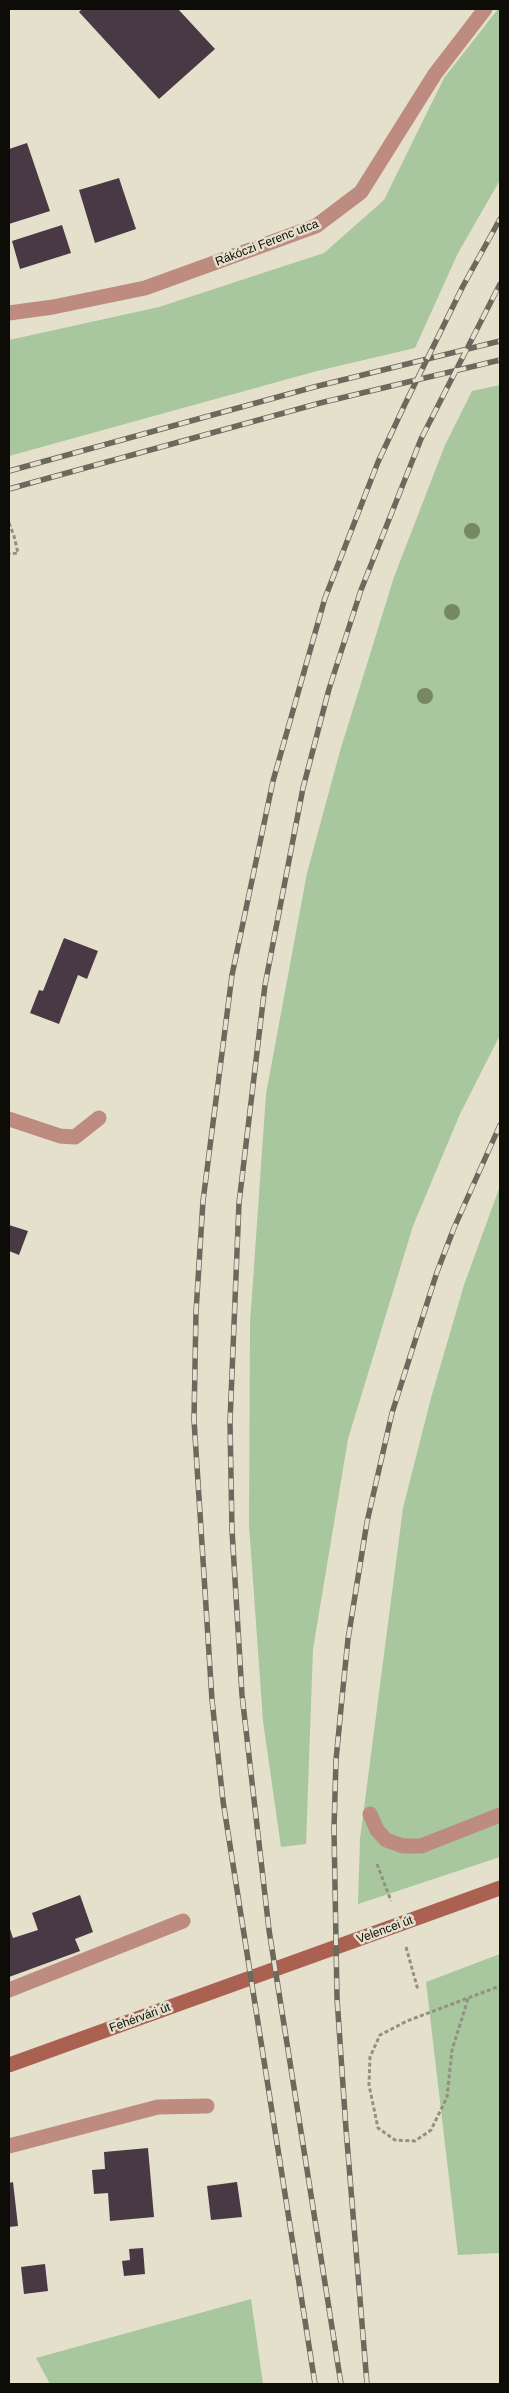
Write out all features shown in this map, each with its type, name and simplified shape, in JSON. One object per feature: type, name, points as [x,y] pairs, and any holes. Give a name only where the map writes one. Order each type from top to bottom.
[{"type":"main road","name":"Velencei út","points":[[271,1971],[500,1888]]},
{"type":"main road","name":"Fehérvári út","points":[[9,2066],[271,1971]]},
{"type":"street","name":"Rákóczi Ferenc utca","points":[[9,313],[53,307],[145,288],[316,226],[361,192],[435,74],[485,9]]},
{"type":"street","points":[[9,1119],[60,1136],[75,1137],[99,1118]]},
{"type":"street","points":[[370,1814],[377,1830],[386,1840],[403,1846],[421,1846],[500,1816]]},
{"type":"street","points":[[9,1990],[183,1921]]},
{"type":"street","points":[[9,2146],[158,2107],[206,2106]]},
{"type":"path","points":[[9,523],[18,554],[9,554]]},
{"type":"path","points":[[468,1999],[452,2050],[447,2097],[431,2130],[415,2141],[395,2140],[378,2128],[369,2085],[370,2057],[380,2035],[407,2021],[500,1986]]},
{"type":"green space","points":[[498,9],[500,9],[500,180],[458,253],[415,348],[317,371],[9,456],[9,340],[159,307],[324,253],[384,200],[444,78]]},
{"type":"green space","points":[[500,385],[500,1035],[460,1114],[413,1226],[348,1439],[313,1649],[306,1844],[281,1847],[263,1721],[249,1525],[250,1323],[266,1094],[307,873],[340,751],[394,577],[445,445],[472,391]]},
{"type":"green space","points":[[500,1186],[500,1857],[358,1904],[360,1839],[403,1508],[431,1398],[464,1285]]},
{"type":"green space","points":[[500,1954],[500,2253],[458,2255],[426,1982]]},
{"type":"green space","points":[[251,2299],[263,2384],[50,2384],[36,2358]]},
{"type":"building","points":[[82,9],[178,9],[215,49],[159,99],[79,12]]},
{"type":"building","points":[[27,143],[50,211],[9,224],[9,149]]},
{"type":"building","points":[[119,178],[136,229],[95,243],[79,190]]},
{"type":"building","points":[[62,225],[71,253],[20,269],[12,241]]},
{"type":"building","points":[[64,938],[98,951],[87,979],[78,975],[59,1024],[30,1013],[39,990],[43,991]]},
{"type":"building","points":[[9,1225],[28,1231],[19,1255],[9,1251]]},
{"type":"building","points":[[80,1895],[93,1932],[75,1939],[80,1951],[9,1977],[9,1926],[13,1938],[38,1930],[32,1913]]},
{"type":"building","points":[[148,2148],[154,2217],[110,2221],[108,2193],[94,2194],[92,2170],[105,2169],[104,2152]]},
{"type":"building","points":[[13,2182],[18,2226],[9,2227],[9,2183]]},
{"type":"building","points":[[237,2182],[242,2217],[211,2220],[207,2186]]},
{"type":"building","points":[[143,2248],[145,2274],[124,2276],[122,2261],[130,2260],[129,2249]]},
{"type":"building","points":[[45,2264],[48,2291],[24,2294],[21,2267]]},
{"type":"railway","points":[[315,2384],[223,1801],[212,1700],[194,1420],[196,1312],[203,1201],[232,975],[273,781],[325,598],[378,462],[463,286],[500,219]]},
{"type":"railway","points":[[341,2384],[269,1930],[242,1695],[232,1530],[230,1422],[239,1203],[265,985],[303,788],[329,689],[361,590],[421,439],[500,284]]},
{"type":"railway","points":[[9,471],[314,387],[500,341]]},
{"type":"railway","points":[[9,489],[320,403],[500,360]]},
{"type":"railway","points":[[367,2384],[337,1998],[334,1829],[336,1760],[348,1639],[367,1522],[392,1413],[437,1272],[454,1228],[500,1125]]}]
